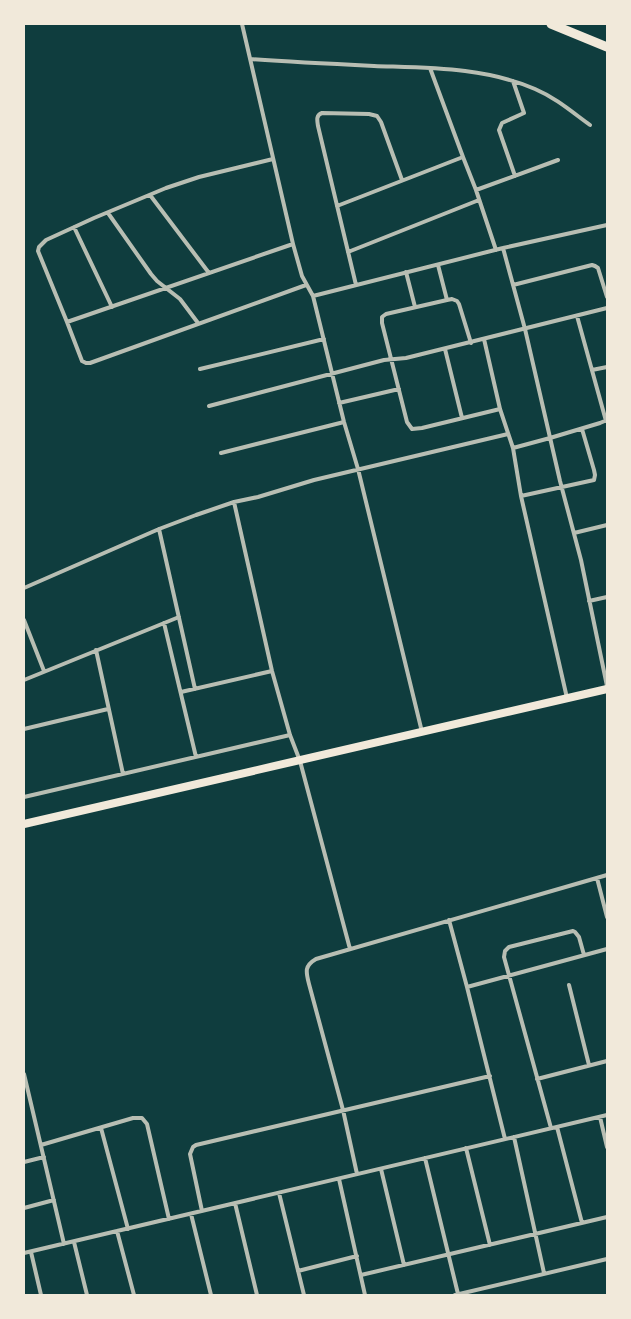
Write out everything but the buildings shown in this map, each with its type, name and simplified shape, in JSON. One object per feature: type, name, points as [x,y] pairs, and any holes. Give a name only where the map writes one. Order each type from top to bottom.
[{"type":"main road","points":[[551,24],[607,47]]},
{"type":"main road","points":[[24,824],[607,689]]},
{"type":"street","points":[[242,24],[302,276],[313,296],[339,403],[358,470],[422,732]]},
{"type":"street","points":[[250,59],[467,71],[513,82],[547,95],[558,101],[590,126]]},
{"type":"street","points":[[430,68],[476,190],[496,250]]},
{"type":"street","points":[[513,82],[524,113],[502,123],[499,130],[515,176]]},
{"type":"street","points":[[356,285],[317,117],[322,113],[369,114],[377,116],[381,122],[402,180]]},
{"type":"street","points":[[337,206],[463,157]]},
{"type":"street","points":[[273,159],[199,177],[166,188],[46,240],[39,247],[38,251],[82,361],[90,363],[306,285]]},
{"type":"street","points":[[476,190],[558,160]]},
{"type":"street","points":[[150,195],[209,273]]},
{"type":"street","points":[[348,252],[479,200]]},
{"type":"street","points":[[108,212],[150,274],[180,299],[198,324]]},
{"type":"street","points":[[313,296],[503,248],[607,225]]},
{"type":"street","points":[[74,228],[112,306]]},
{"type":"street","points":[[67,322],[294,244]]},
{"type":"street","points":[[503,248],[525,329],[574,533],[607,686]]},
{"type":"street","points":[[438,265],[447,300]]},
{"type":"street","points":[[513,285],[592,265],[598,268],[607,297]]},
{"type":"street","points":[[406,272],[416,307]]},
{"type":"street","points":[[470,343],[458,301],[452,299],[386,314],[382,317],[382,323],[407,422],[412,429],[422,428],[500,409]]},
{"type":"street","points":[[209,406],[332,373],[392,359],[406,358],[445,349],[607,308]]},
{"type":"street","points":[[512,448],[582,429],[606,420],[577,316]]},
{"type":"street","points":[[200,369],[324,339]]},
{"type":"street","points":[[484,339],[500,409],[512,448],[521,496],[567,698]]},
{"type":"street","points":[[445,349],[462,418]]},
{"type":"street","points":[[592,370],[607,367]]},
{"type":"street","points":[[339,403],[399,389]]},
{"type":"street","points":[[221,453],[344,422]]},
{"type":"street","points":[[521,496],[594,480],[594,470],[582,429]]},
{"type":"street","points":[[24,588],[159,529],[234,502],[258,497],[314,480],[508,434]]},
{"type":"street","points":[[234,502],[272,671],[290,735],[300,761],[350,949]]},
{"type":"street","points":[[574,533],[607,525]]},
{"type":"street","points":[[159,529],[195,689]]},
{"type":"street","points":[[589,601],[607,597]]},
{"type":"street","points":[[24,680],[179,617]]},
{"type":"street","points":[[24,620],[44,671]]},
{"type":"street","points":[[164,623],[196,757]]},
{"type":"street","points":[[96,650],[123,774]]},
{"type":"street","points":[[181,692],[272,671]]},
{"type":"street","points":[[24,729],[108,708]]},
{"type":"street","points":[[24,797],[290,735]]},
{"type":"street","points":[[357,1174],[309,984],[307,970],[308,966],[316,959],[607,875]]},
{"type":"street","points":[[597,878],[607,917]]},
{"type":"street","points":[[449,920],[505,1139]]},
{"type":"street","points":[[550,1128],[504,954],[509,947],[573,931],[579,937],[584,955]]},
{"type":"street","points":[[467,987],[607,948]]},
{"type":"street","points":[[569,985],[589,1066]]},
{"type":"street","points":[[537,1079],[607,1061]]},
{"type":"street","points":[[24,1074],[64,1244]]},
{"type":"street","points":[[202,1211],[190,1154],[193,1147],[196,1145],[490,1076]]},
{"type":"street","points":[[24,1253],[607,1115]]},
{"type":"street","points":[[41,1144],[138,1117],[142,1118],[145,1121],[169,1219]]},
{"type":"street","points":[[600,1117],[607,1147]]},
{"type":"street","points":[[557,1127],[582,1223]]},
{"type":"street","points":[[101,1128],[128,1229]]},
{"type":"street","points":[[514,1137],[544,1273]]},
{"type":"street","points":[[466,1148],[490,1245]]},
{"type":"street","points":[[24,1162],[44,1158]]},
{"type":"street","points":[[425,1158],[449,1254],[456,1295],[607,1258]]},
{"type":"street","points":[[380,1169],[404,1265]]},
{"type":"street","points":[[339,1179],[365,1295]]},
{"type":"street","points":[[279,1193],[304,1295]]},
{"type":"street","points":[[24,1208],[54,1200]]},
{"type":"street","points":[[235,1203],[257,1295]]},
{"type":"street","points":[[191,1214],[211,1295]]},
{"type":"street","points":[[361,1275],[607,1217]]},
{"type":"street","points":[[117,1231],[134,1295]]},
{"type":"street","points":[[74,1242],[87,1295]]},
{"type":"street","points":[[31,1252],[41,1295]]},
{"type":"street","points":[[298,1271],[357,1256]]},
{"type":"street","points":[[474,1290],[475,1295]]}]
